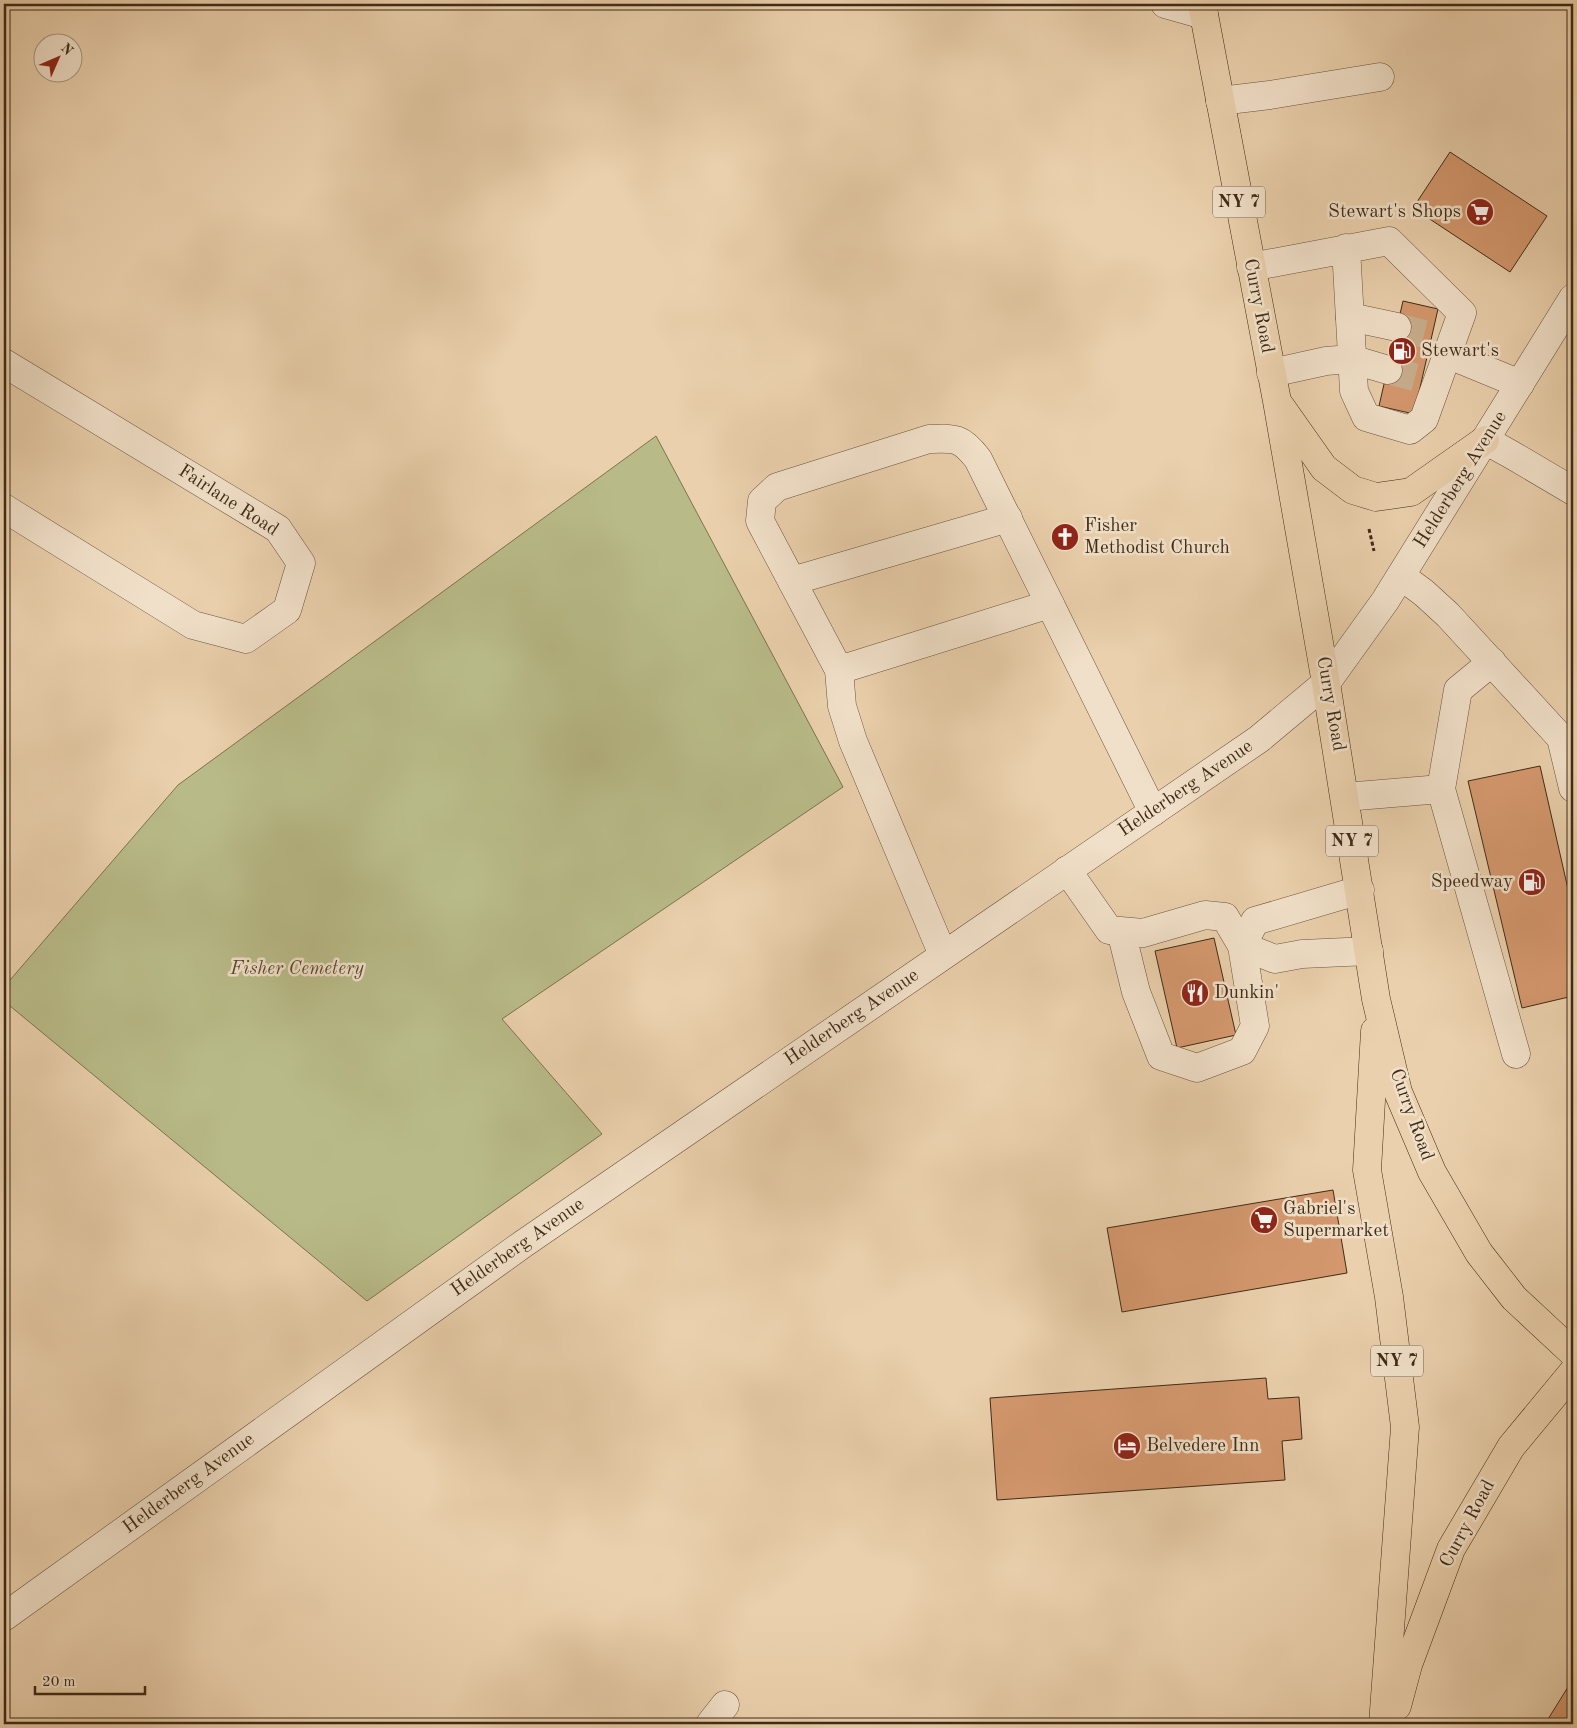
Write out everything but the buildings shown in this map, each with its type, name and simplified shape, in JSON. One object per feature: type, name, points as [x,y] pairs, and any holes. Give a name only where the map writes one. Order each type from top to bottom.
[{"type":"main road","name":"Curry Road","points":[[1202,10],[1277,401],[1345,797],[1376,999],[1398,1092],[1432,1172],[1479,1253],[1514,1298],[1573,1353]]},
{"type":"main road","points":[[1277,401],[1324,468],[1353,490],[1376,497],[1411,492],[1485,440]]},
{"type":"main road","name":"NY 7","points":[[1376,999],[1367,1170],[1390,1297],[1405,1427],[1384,1724]]},
{"type":"main road","name":"Curry Road","points":[[1392,1724],[1408,1665],[1451,1550],[1511,1447],[1573,1372]]},
{"type":"street","points":[[1165,4],[1202,10]]},
{"type":"street","points":[[1220,101],[1380,77]]},
{"type":"street","points":[[1251,267],[1346,248],[1389,241],[1462,313],[1444,343],[1429,381],[1424,419],[1410,430],[1366,416],[1354,391],[1346,248]]},
{"type":"street","name":"Helderberg Avenue","points":[[4,1617],[523,1244],[1259,739],[1326,683],[1385,601],[1573,298]]},
{"type":"street","points":[[1350,318],[1397,327]]},
{"type":"street","points":[[1444,343],[1520,384]]},
{"type":"street","points":[[1271,373],[1326,361],[1351,359],[1388,370]]},
{"type":"street","name":"Fairlane Road","points":[[4,363],[278,530],[301,563],[287,610],[246,639],[193,625],[4,508]]},
{"type":"street","points":[[944,955],[852,742],[842,706],[839,670],[760,521],[762,501],[777,487],[929,439],[952,438],[967,445],[978,459],[1008,518],[1153,812]]},
{"type":"street","points":[[1485,440],[1573,491]]},
{"type":"street","points":[[792,581],[1008,518]]},
{"type":"street","points":[[1401,576],[1424,592],[1448,614],[1561,738],[1573,788]]},
{"type":"street","points":[[839,670],[1050,604]]},
{"type":"street","points":[[1492,662],[1458,690],[1441,789],[1516,1054]]},
{"type":"street","points":[[1345,797],[1441,789]]},
{"type":"street","points":[[1067,870],[1109,930],[1121,931],[1143,933],[1206,915],[1225,917],[1242,946],[1255,1026],[1242,1051],[1197,1068],[1161,1056],[1136,992],[1121,931]]},
{"type":"street","points":[[1242,946],[1256,921],[1360,890]]},
{"type":"street","points":[[1242,946],[1275,958],[1302,954],[1369,951]]},
{"type":"green space","name":"Fisher Cemetery","points":[[656,436],[843,787],[502,1019],[602,1134],[367,1301],[4,1001],[4,987],[178,785]]},
{"type":"tunnel","points":[[1397,327],[1432,336]]},
{"type":"tunnel","points":[[1388,370],[1422,379]]},
{"type":"place","name":"Stewart's Shops","points":[[1480,212]]},
{"type":"place","name":"Stewart's","points":[[1402,351]]},
{"type":"place","name":"Fisher Methodist Church","points":[[1065,537]]},
{"type":"place","name":"Speedway","points":[[1532,882]]},
{"type":"place","name":"Dunkin'","points":[[1195,993]]},
{"type":"place","name":"Gabriel's Supermarket","points":[[1264,1220]]},
{"type":"place","name":"Belvedere Inn","points":[[1127,1446]]}]
